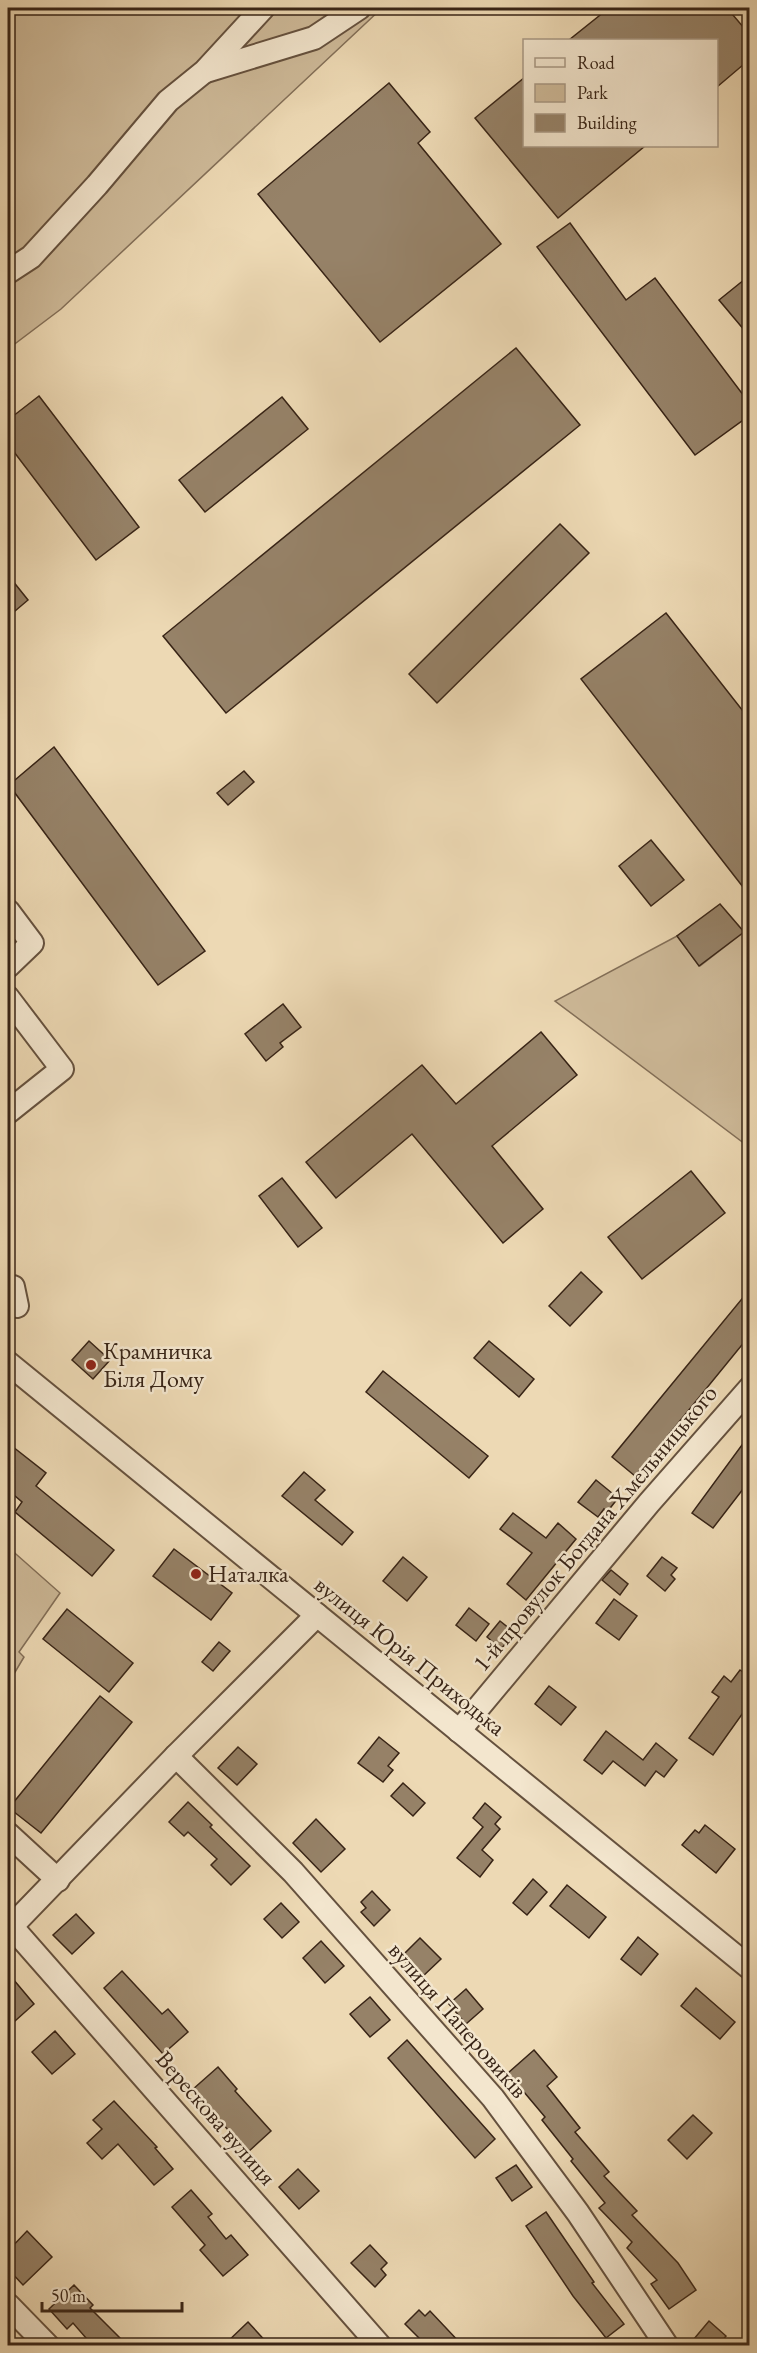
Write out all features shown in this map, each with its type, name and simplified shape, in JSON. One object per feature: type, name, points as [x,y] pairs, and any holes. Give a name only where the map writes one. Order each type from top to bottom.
[{"type":"street","points":[[8,272],[31,257],[97,185],[168,101],[205,71],[263,8]]},
{"type":"street","points":[[205,71],[314,38],[359,8]]},
{"type":"street","points":[[8,910],[33,943],[8,966]]},
{"type":"street","points":[[8,998],[62,1069],[8,1112]]},
{"type":"street","name":"вулиця Юрія Приходька","points":[[8,1363],[750,1968]]},
{"type":"street","name":"1-й провулок Богдана Хмельницького","points":[[459,1731],[649,1503],[750,1388]]},
{"type":"street","points":[[9,1928],[176,1756],[317,1616]]},
{"type":"street","name":"вулиця Паперовиків","points":[[176,1756],[293,1872],[493,2098],[578,2213],[667,2346]]},
{"type":"street","points":[[8,1834],[57,1880]]},
{"type":"street","name":"Верескова вулиця","points":[[9,1928],[380,2346]]},
{"type":"street","points":[[8,2305],[48,2346]]},
{"type":"green space","points":[[8,8],[382,8],[61,309],[8,349]]},
{"type":"green space","points":[[744,932],[750,937],[749,1147],[555,1001],[677,936],[700,966]]},
{"type":"green space","points":[[8,1547],[60,1593],[19,1652],[24,1657],[8,1684]]},
{"type":"building","points":[[609,8],[727,8],[750,35],[750,59],[718,86],[718,39],[570,39]]},
{"type":"building","points":[[523,79],[523,147],[644,147],[558,218],[475,118]]},
{"type":"building","points":[[389,83],[430,132],[418,143],[501,244],[380,342],[258,194]]},
{"type":"building","points":[[570,223],[626,300],[655,278],[750,404],[750,415],[695,455],[537,247]]},
{"type":"building","points":[[750,275],[750,337],[719,300]]},
{"type":"building","points":[[516,348],[580,425],[226,713],[163,636]]},
{"type":"building","points":[[39,396],[139,527],[96,560],[8,444],[8,420]]},
{"type":"building","points":[[282,397],[308,429],[205,512],[179,480]]},
{"type":"building","points":[[560,524],[589,553],[437,703],[409,674]]},
{"type":"building","points":[[8,575],[28,600],[8,617]]},
{"type":"building","points":[[666,613],[750,720],[750,896],[581,679]]},
{"type":"building","points":[[54,747],[205,951],[158,985],[9,785]]},
{"type":"building","points":[[244,771],[254,782],[228,805],[217,793]]},
{"type":"building","points":[[651,840],[684,880],[651,906],[619,866]]},
{"type":"building","points":[[720,904],[744,932],[699,966],[677,936]]},
{"type":"building","points":[[283,1004],[301,1027],[280,1043],[283,1047],[266,1061],[245,1034]]},
{"type":"building","points":[[541,1032],[577,1075],[492,1146],[543,1209],[503,1243],[412,1134],[336,1198],[306,1162],[422,1065],[456,1104]]},
{"type":"building","points":[[691,1171],[725,1213],[642,1279],[608,1237]]},
{"type":"building","points":[[282,1178],[322,1228],[298,1247],[259,1196]]},
{"type":"building","points":[[581,1272],[602,1292],[570,1326],[549,1306]]},
{"type":"building","points":[[750,1289],[750,1335],[635,1476],[612,1457]]},
{"type":"building","name":"Крамничка Біля Дому","points":[[89,1341],[110,1360],[93,1379],[72,1360]]},
{"type":"building","points":[[489,1341],[534,1379],[519,1397],[474,1358]]},
{"type":"building","points":[[383,1371],[488,1456],[469,1478],[366,1392]]},
{"type":"building","points":[[750,1434],[750,1480],[713,1528],[692,1513]]},
{"type":"building","points":[[8,1443],[46,1473],[36,1486],[114,1550],[92,1576],[15,1512],[22,1502],[8,1490]]},
{"type":"building","points":[[304,1472],[325,1490],[315,1500],[353,1532],[342,1545],[282,1496]]},
{"type":"building","points":[[596,1480],[618,1498],[607,1512],[604,1509],[598,1517],[578,1502]]},
{"type":"building","points":[[513,1513],[546,1538],[558,1523],[576,1539],[526,1600],[507,1584],[532,1553],[500,1529]]},
{"type":"building","points":[[174,1549],[232,1593],[211,1620],[153,1576]]},
{"type":"building","points":[[403,1557],[427,1577],[407,1601],[383,1581]]},
{"type":"building","points":[[662,1557],[677,1568],[671,1575],[675,1579],[665,1591],[647,1576]]},
{"type":"building","points":[[611,1570],[628,1584],[620,1595],[602,1580]]},
{"type":"building","points":[[614,1599],[637,1616],[619,1640],[596,1623]]},
{"type":"building","points":[[469,1608],[489,1624],[476,1641],[456,1625]]},
{"type":"building","points":[[67,1609],[133,1663],[109,1692],[43,1639]]},
{"type":"building","points":[[500,1621],[515,1633],[501,1649],[487,1637]]},
{"type":"building","points":[[219,1642],[230,1651],[213,1671],[202,1662]]},
{"type":"building","points":[[740,1670],[750,1677],[750,1703],[713,1755],[689,1738],[719,1697],[712,1692],[724,1676],[731,1682]]},
{"type":"building","points":[[549,1686],[576,1707],[561,1725],[535,1704]]},
{"type":"building","points":[[100,1696],[132,1722],[41,1833],[9,1808]]},
{"type":"building","points":[[606,1731],[643,1760],[656,1743],[677,1760],[664,1777],[656,1771],[645,1786],[613,1761],[602,1774],[584,1760]]},
{"type":"building","points":[[379,1737],[399,1753],[388,1766],[393,1770],[383,1782],[358,1763]]},
{"type":"building","points":[[238,1747],[257,1764],[237,1785],[218,1768]]},
{"type":"building","points":[[403,1783],[425,1803],[413,1816],[391,1796]]},
{"type":"building","points":[[188,1802],[250,1866],[231,1885],[211,1865],[217,1859],[188,1832],[184,1836],[169,1822]]},
{"type":"building","points":[[485,1803],[501,1817],[495,1824],[500,1829],[482,1850],[493,1860],[480,1877],[457,1858],[483,1827],[473,1818]]},
{"type":"building","points":[[316,1819],[345,1849],[321,1872],[293,1843]]},
{"type":"building","points":[[705,1825],[735,1849],[716,1873],[682,1845],[695,1830],[699,1833]]},
{"type":"building","points":[[533,1879],[547,1892],[527,1915],[513,1903]]},
{"type":"building","points":[[567,1885],[606,1917],[589,1938],[550,1906]]},
{"type":"building","points":[[372,1891],[390,1910],[374,1926],[361,1912],[366,1908],[361,1902]]},
{"type":"building","points":[[281,1903],[299,1922],[282,1938],[264,1919]]},
{"type":"building","points":[[76,1914],[94,1933],[72,1954],[53,1935]]},
{"type":"building","points":[[638,1937],[658,1954],[641,1975],[621,1959]]},
{"type":"building","points":[[420,1938],[441,1959],[421,1978],[406,1963],[409,1960],[403,1955]]},
{"type":"building","points":[[321,1941],[344,1966],[325,1983],[303,1958]]},
{"type":"building","points":[[122,1971],[162,2014],[168,2009],[188,2032],[163,2054],[104,1988]]},
{"type":"building","points":[[8,1973],[34,2004],[15,2021],[8,2013]]},
{"type":"building","points":[[696,1988],[735,2022],[720,2039],[681,2006]]},
{"type":"building","points":[[466,1989],[483,2009],[466,2024],[449,2004]]},
{"type":"building","points":[[370,1997],[390,2020],[370,2037],[350,2014]]},
{"type":"building","points":[[55,2031],[75,2054],[52,2074],[32,2052]]},
{"type":"building","points":[[407,2040],[495,2139],[475,2158],[388,2058]]},
{"type":"building","points":[[534,2050],[557,2077],[547,2086],[580,2128],[575,2132],[609,2172],[604,2176],[637,2211],[632,2215],[678,2263],[696,2290],[669,2309],[651,2284],[657,2280],[627,2248],[632,2242],[599,2208],[605,2203],[542,2120],[545,2117],[508,2073]]},
{"type":"building","points":[[218,2067],[237,2089],[235,2091],[271,2131],[248,2152],[192,2090]]},
{"type":"building","points":[[114,2101],[157,2147],[155,2148],[173,2169],[154,2185],[118,2144],[102,2159],[87,2143],[102,2129],[93,2120]]},
{"type":"building","points":[[693,2115],[712,2133],[687,2159],[668,2140]]},
{"type":"building","points":[[516,2165],[532,2187],[512,2201],[496,2178]]},
{"type":"building","points":[[298,2169],[319,2191],[299,2209],[279,2187]]},
{"type":"building","points":[[191,2190],[212,2214],[208,2217],[226,2239],[231,2235],[248,2255],[223,2276],[200,2250],[205,2245],[172,2207]]},
{"type":"building","points":[[546,2212],[594,2282],[592,2283],[624,2324],[606,2338],[573,2296],[526,2226]]},
{"type":"building","points":[[27,2231],[52,2257],[23,2285],[8,2269],[8,2251]]},
{"type":"building","points":[[370,2245],[387,2263],[381,2269],[386,2275],[375,2287],[351,2263]]},
{"type":"building","points":[[74,2285],[93,2305],[90,2308],[128,2346],[93,2346],[73,2323],[67,2329],[49,2309]]},
{"type":"building","points":[[419,2310],[425,2316],[430,2311],[463,2346],[427,2346],[405,2324]]},
{"type":"building","points":[[709,2321],[726,2336],[718,2346],[688,2346]]},
{"type":"building","points":[[248,2322],[270,2346],[223,2346]]},
{"type":"place","name":"Крамничка Біля Дому","points":[[91,1365]]},
{"type":"place","name":"Наталка","points":[[196,1574]]}]
